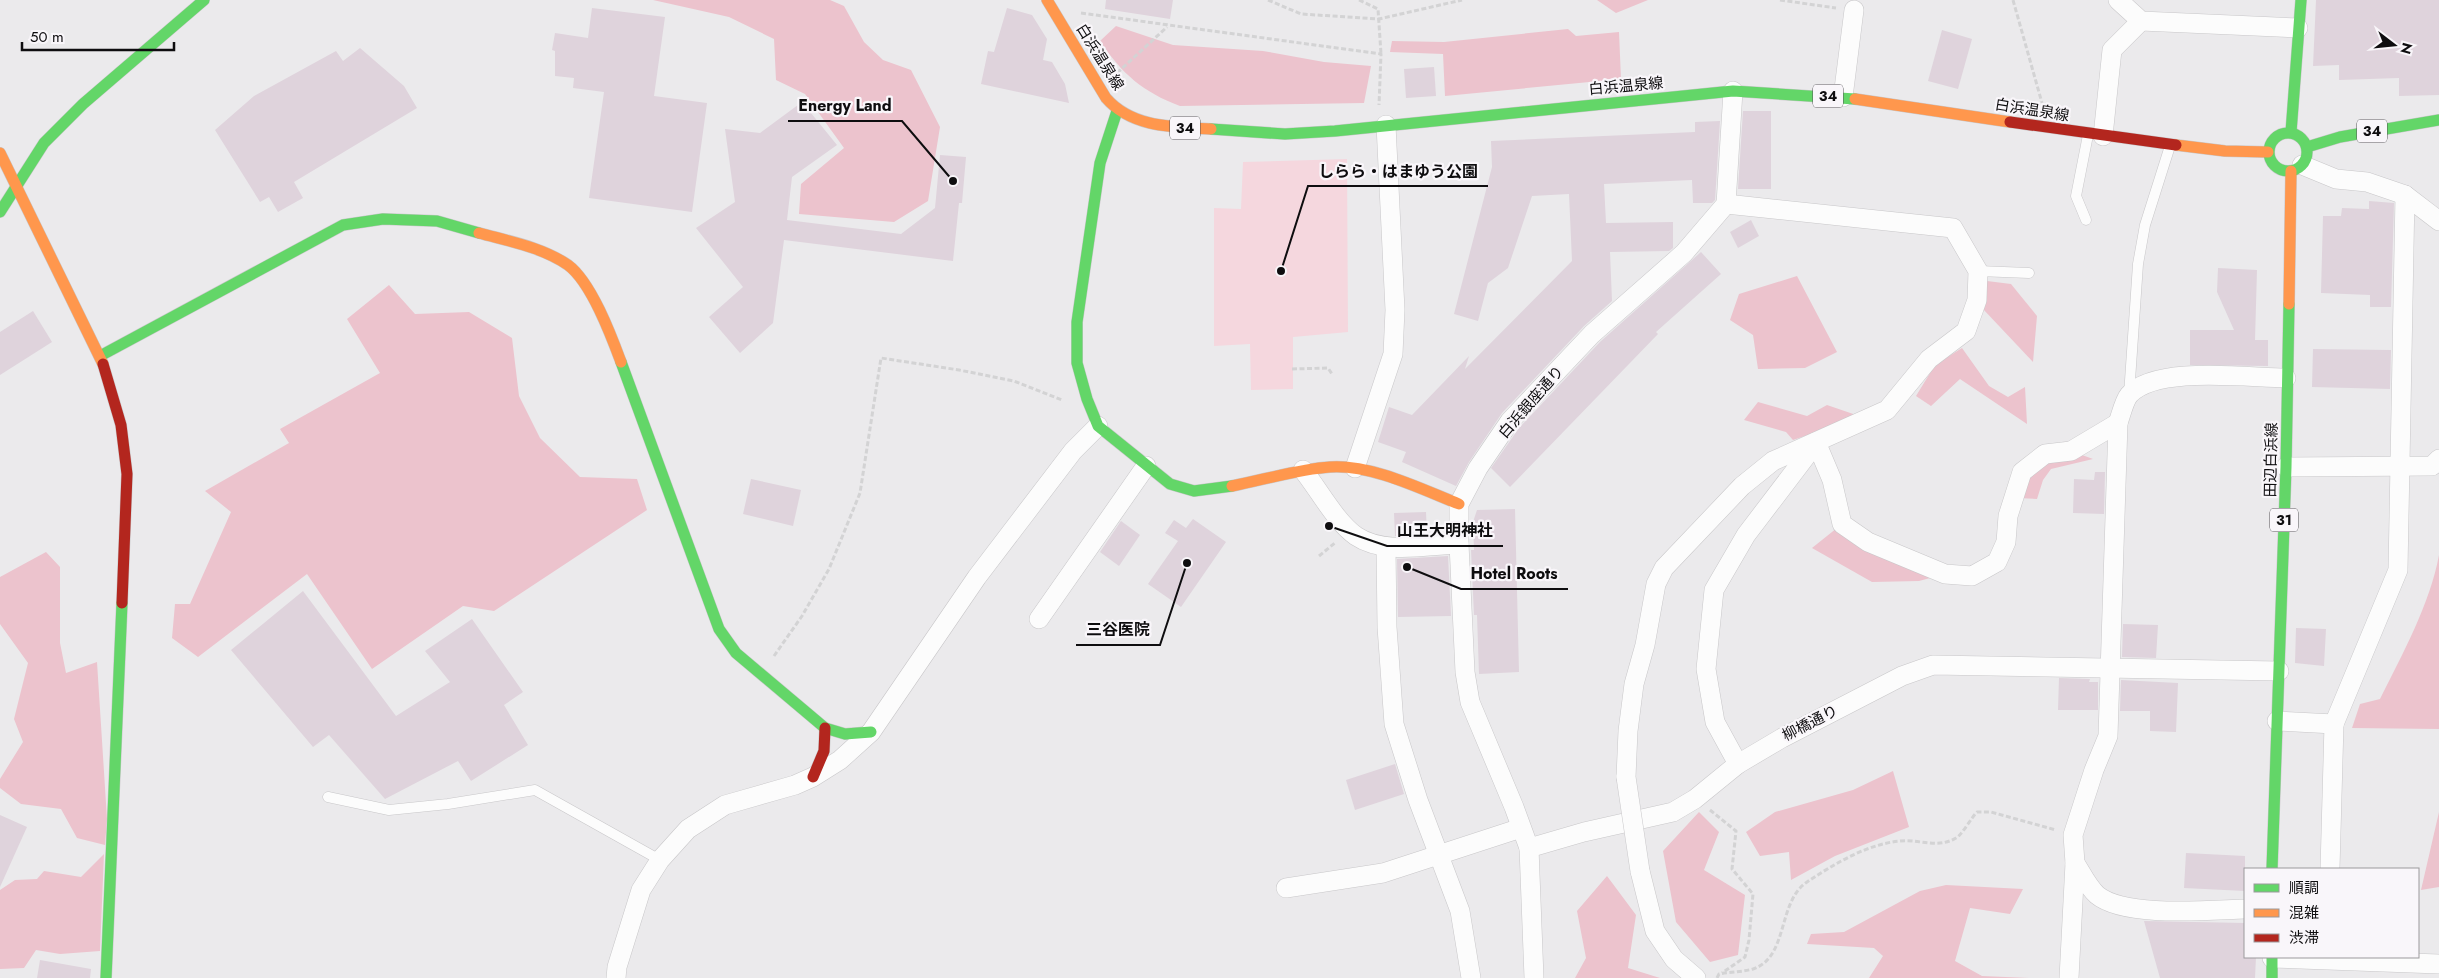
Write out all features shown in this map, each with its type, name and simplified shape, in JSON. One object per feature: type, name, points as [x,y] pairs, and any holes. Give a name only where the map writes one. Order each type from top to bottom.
[{"type":"street","points":[[0,212],[44,143],[83,104],[204,0]]},
{"type":"street","name":"白浜温泉線","points":[[1047,0],[1106,98],[1117,111],[1135,120],[1158,125],[1231,132],[1285,134],[1733,91],[1843,97],[2170,145],[2268,152]]},
{"type":"street","points":[[2118,0],[2141,21],[2298,28]]},
{"type":"street","points":[[2291,132],[2301,0]]},
{"type":"street","points":[[1843,97],[1854,10]]},
{"type":"street","points":[[2096,135],[2112,50],[2141,21]]},
{"type":"street","points":[[1696,978],[1674,959],[1655,931],[1640,871],[1626,777],[1628,731],[1634,684],[1645,645],[1656,584],[1664,568],[1742,486],[1773,461],[1887,410],[1929,359],[1966,331],[1977,300],[1978,271],[1953,228],[1726,204],[1733,91]]},
{"type":"street","points":[[1117,111],[1100,163],[1077,322],[1077,363],[1086,399],[1098,426],[1170,484],[1194,491],[1219,489],[1303,470],[1330,466],[1355,468],[1403,482],[1459,504]]},
{"type":"street","name":"34","points":[[2300,161],[2340,137],[2439,120]]},
{"type":"street","points":[[1355,468],[1393,354],[1396,310],[1386,124]]},
{"type":"street","points":[[2300,161],[2301,137],[2291,132],[2275,137],[2268,152],[2275,167],[2300,161],[2336,178],[2367,182],[2405,195],[2439,221]]},
{"type":"street","points":[[0,153],[100,356],[121,425],[127,474],[106,978]]},
{"type":"street","name":"田辺白浜線","points":[[2272,868],[2286,467],[2286,378],[2300,161]]},
{"type":"street","points":[[2330,868],[2334,724],[2398,570],[2405,195]]},
{"type":"street","name":"白浜銀座通り","points":[[1534,978],[1529,848],[1470,702],[1465,672],[1459,504],[1478,468],[1510,422],[1592,334],[1684,253],[1726,204]]},
{"type":"street","points":[[100,356],[343,225],[383,219],[438,221],[536,249],[569,266],[584,284],[604,317],[720,629],[736,653],[825,728],[845,734],[871,732]]},
{"type":"street","points":[[2069,978],[2075,863],[2073,834],[2094,770],[2108,736],[2118,423],[2129,395],[2151,382],[2175,376],[2286,378]]},
{"type":"street","points":[[1816,442],[1832,480],[1842,524],[1868,542],[1945,574],[1972,576],[1997,562],[2006,542],[2008,516],[2022,472],[2045,454],[2071,451],[2118,423]]},
{"type":"street","points":[[616,978],[617,967],[641,890],[660,860],[688,829],[725,804],[795,785],[813,777],[840,760],[871,732],[977,577],[1073,450],[1098,426]]},
{"type":"street","points":[[1738,764],[1715,722],[1706,669],[1714,590],[1746,535],[1816,442]]},
{"type":"street","points":[[2286,467],[2432,466],[2439,459]]},
{"type":"street","points":[[1039,619],[1146,466]]},
{"type":"street","points":[[1303,470],[1337,517],[1357,536],[1386,547],[1459,544]]},
{"type":"street","points":[[1386,547],[1387,627],[1394,724],[1460,911],[1471,978]]},
{"type":"street","name":"柳橋通り","points":[[1529,848],[1584,832],[1673,812],[1695,799],[1738,764],[1782,738],[1902,676],[1933,665],[2279,671]]},
{"type":"street","points":[[2277,721],[2334,724]]},
{"type":"street","points":[[813,777],[824,751],[825,728]]},
{"type":"street","points":[[1286,888],[1384,873],[1521,828]]},
{"type":"street","points":[[2075,863],[2096,894],[2114,904],[2150,910],[2244,909]]},
{"type":"street","points":[[2272,958],[2272,978]]},
{"type":"street","points":[[2328,958],[2439,964]]},
{"type":"lane","points":[[2086,220],[2076,196],[2096,135]]},
{"type":"lane","points":[[2129,395],[2138,264],[2145,225],[2170,145]]},
{"type":"lane","points":[[1978,271],[2029,273]]},
{"type":"lane","points":[[328,797],[389,810],[448,804],[535,790],[660,860]]},
{"type":"path","points":[[1268,0],[1301,14],[1379,19],[1462,0]]},
{"type":"path","points":[[1359,0],[1378,9],[1382,54],[1379,105]]},
{"type":"path","points":[[1780,0],[1854,10]]},
{"type":"path","points":[[2013,0],[2047,127]]},
{"type":"path","points":[[1076,13],[1382,54]]},
{"type":"path","points":[[1116,74],[1168,26]]},
{"type":"path","points":[[761,676],[802,616],[829,569],[860,493],[881,358],[1014,381],[1067,402],[1086,399]]},
{"type":"path","points":[[1292,369],[1328,368],[1332,374]]},
{"type":"path","points":[[1695,799],[1736,831],[1732,869],[1753,894],[1749,940],[1745,956],[1718,976]]},
{"type":"path","points":[[1718,976],[1752,968],[1763,963],[1775,948],[1788,905],[1796,889],[1836,862],[1879,846],[1901,841],[1934,845],[1947,842],[1958,837],[1977,812],[1991,812],[2073,834]]},
{"type":"shaded area","points":[[653,0],[830,0],[844,6],[864,42],[883,60],[911,70],[940,127],[928,201],[894,222],[799,214],[801,184],[844,148],[805,94],[776,80],[774,39],[729,17]]},
{"type":"shaded area","points":[[1597,0],[1648,0],[1616,13]]},
{"type":"shaded area","points":[[1116,26],[1173,45],[1263,51],[1324,62],[1371,66],[1364,103],[1180,106],[1155,95],[1134,81],[1108,53],[1100,41]]},
{"type":"shaded area","points":[[1568,29],[1576,36],[1619,32],[1621,79],[1445,96],[1443,54],[1390,52],[1392,41],[1444,42]]},
{"type":"shaded area","points":[[1347,159],[1348,332],[1293,337],[1293,389],[1251,390],[1250,344],[1214,346],[1214,208],[1241,209],[1243,162]]},
{"type":"shaded area","points":[[1797,276],[1837,352],[1805,368],[1758,369],[1753,335],[1730,320],[1739,294]]},
{"type":"shaded area","points":[[1987,281],[2011,284],[2037,316],[2033,362],[1983,309]]},
{"type":"shaded area","points":[[389,285],[415,314],[469,312],[512,338],[519,396],[540,438],[580,477],[637,479],[647,510],[494,611],[463,606],[372,669],[307,574],[198,657],[172,638],[175,604],[190,604],[231,512],[205,491],[289,443],[280,429],[380,373],[347,319]]},
{"type":"shaded area","points":[[1962,348],[1989,386],[2008,397],[2025,387],[2027,424],[1960,379],[1931,406],[1916,396],[1935,365]]},
{"type":"shaded area","points":[[1758,402],[1807,416],[1827,405],[1862,417],[1793,440],[1786,432],[1744,420]]},
{"type":"shaded area","points":[[2071,451],[2093,459],[2051,469],[2043,480],[2037,499],[2018,498],[2022,472]]},
{"type":"shaded area","points":[[1842,524],[1945,574],[1919,581],[1872,582],[1812,548]]},
{"type":"shaded area","points":[[46,552],[60,567],[60,643],[66,673],[97,662],[107,819],[105,845],[77,838],[61,809],[21,804],[0,788],[0,779],[23,742],[14,719],[28,663],[0,624],[0,577]]},
{"type":"shaded area","points":[[2439,555],[2439,729],[2352,728],[2360,704],[2380,699],[2422,610]]},
{"type":"shaded area","points":[[1893,771],[1909,827],[1835,856],[1791,880],[1789,852],[1760,856],[1746,832],[1775,812],[1853,790]]},
{"type":"shaded area","points":[[1699,812],[1719,832],[1704,870],[1745,895],[1738,955],[1710,962],[1676,922],[1663,851]]},
{"type":"shaded area","points":[[2439,812],[2439,887],[2421,890]]},
{"type":"shaded area","points":[[104,854],[100,951],[60,954],[36,950],[24,968],[0,969],[0,890],[15,880],[37,879],[44,871],[81,877]]},
{"type":"shaded area","points":[[1607,876],[1636,915],[1628,968],[1660,978],[1575,978],[1586,958],[1577,911]]},
{"type":"shaded area","points":[[1946,885],[2023,889],[2010,914],[1970,908],[1955,961],[1982,976],[2029,978],[1869,978],[1883,956],[1874,948],[1807,944],[1811,934],[1844,932],[1920,891]]},
{"type":"building","points":[[1106,0],[1173,0],[1170,19],[1105,9]]},
{"type":"building","points":[[2316,0],[2439,0],[2439,95],[2399,96],[2399,78],[2339,80],[2339,65],[2313,66]]},
{"type":"building","points":[[592,8],[665,17],[654,96],[707,103],[692,212],[589,198],[604,92],[573,88],[574,78],[555,76],[555,51],[552,50],[555,33],[588,38]]},
{"type":"building","points":[[1007,8],[1032,15],[1047,39],[1043,60],[1052,62],[1065,84],[1069,103],[981,84],[988,51],[994,52]]},
{"type":"building","points":[[1942,30],[1972,39],[1958,89],[1928,81]]},
{"type":"building","points":[[360,48],[404,86],[417,108],[294,182],[303,198],[278,212],[269,197],[260,202],[215,130],[254,96],[336,51],[343,61]]},
{"type":"building","points":[[1434,67],[1436,96],[1406,98],[1404,69]]},
{"type":"building","points":[[802,102],[837,145],[792,177],[787,220],[901,234],[935,208],[940,155],[966,157],[962,203],[959,203],[953,261],[784,240],[773,323],[740,353],[709,317],[743,287],[696,228],[735,202],[725,129],[760,133]]},
{"type":"building","points":[[1743,111],[1771,111],[1771,189],[1738,189]]},
{"type":"building","points":[[1720,121],[1715,200],[1712,203],[1693,203],[1692,180],[1604,184],[1606,223],[1673,222],[1673,248],[1669,251],[1610,252],[1612,301],[1584,326],[1502,413],[1469,462],[1456,486],[1402,462],[1406,452],[1378,442],[1389,407],[1412,415],[1469,356],[1465,369],[1572,261],[1569,194],[1532,196],[1508,268],[1488,283],[1478,321],[1454,314],[1492,167],[1491,141],[1695,132],[1695,122]]},
{"type":"building","points":[[2369,201],[2394,203],[2391,307],[2370,307],[2370,295],[2321,293],[2323,216],[2341,216],[2342,208],[2369,209]]},
{"type":"building","points":[[1751,220],[1759,236],[1738,248],[1730,232]]},
{"type":"building","points":[[1701,252],[1721,274],[1656,332],[1658,334],[1510,487],[1491,468],[1519,428],[1600,342]]},
{"type":"building","points":[[2218,268],[2257,270],[2255,340],[2268,340],[2268,366],[2190,365],[2190,330],[2234,330],[2217,292]]},
{"type":"building","points":[[33,311],[52,342],[0,375],[0,332]]},
{"type":"building","points":[[2313,349],[2391,350],[2390,389],[2312,387]]},
{"type":"building","points":[[2095,472],[2105,472],[2104,514],[2073,513],[2074,479],[2094,480]]},
{"type":"building","points":[[751,479],[801,490],[793,526],[743,514]]},
{"type":"building","points":[[1515,509],[1519,672],[1479,674],[1477,615],[1474,615],[1471,550],[1474,550],[1473,522],[1477,510]]},
{"type":"building","points":[[1426,512],[1427,535],[1395,536],[1394,513]]},
{"type":"building","points":[[1193,519],[1226,542],[1181,607],[1148,584],[1178,541],[1165,533],[1174,520],[1186,528]]},
{"type":"building","points":[[1121,521],[1140,535],[1119,566],[1100,552]]},
{"type":"building","points":[[1448,556],[1451,616],[1398,617],[1397,559]]},
{"type":"building","points":[[303,591],[396,716],[450,682],[425,651],[472,619],[523,692],[504,705],[528,745],[471,781],[458,761],[385,799],[329,735],[313,747],[231,650]]},
{"type":"building","points":[[2123,624],[2158,625],[2156,658],[2122,657]]},
{"type":"building","points":[[2296,628],[2326,629],[2324,666],[2295,663]]},
{"type":"building","points":[[2059,678],[2090,679],[2089,682],[2098,682],[2098,710],[2058,710]]},
{"type":"building","points":[[2121,680],[2178,683],[2176,732],[2150,731],[2150,711],[2120,711]]},
{"type":"building","points":[[1395,764],[1404,794],[1355,810],[1346,780]]},
{"type":"building","points":[[0,815],[27,827],[0,887]]},
{"type":"building","points":[[2186,853],[2245,856],[2244,891],[2184,888]]},
{"type":"building","points":[[2144,921],[2244,923],[2244,958],[2256,958],[2255,978],[2160,978]]},
{"type":"building","points":[[40,960],[91,969],[90,978],[37,978]]},
{"type":"traffic: fast","points":[[0,212],[44,143],[83,104],[204,0]]},
{"type":"traffic: fast","points":[[2291,132],[2301,0]]},
{"type":"traffic: fast","points":[[1211,129],[1285,134],[1335,131],[1733,91],[1855,99]]},
{"type":"traffic: fast","points":[[1117,111],[1100,163],[1077,322],[1077,363],[1087,399],[1098,426],[1170,484],[1194,491],[1232,486]]},
{"type":"traffic: fast","points":[[2307,147],[2340,137],[2439,120]]},
{"type":"traffic: fast","points":[[2288,133],[2302,138],[2307,152],[2302,166],[2288,171],[2274,166],[2269,152],[2274,138],[2288,133]]},
{"type":"traffic: fast","points":[[100,356],[343,225],[383,219],[437,221],[479,233]]},
{"type":"traffic: fast","points":[[2272,868],[2286,467],[2289,304]]},
{"type":"traffic: fast","points":[[621,362],[719,629],[736,653],[825,728],[845,734],[871,732]]},
{"type":"traffic: fast","points":[[106,978],[122,603]]},
{"type":"traffic: fast","points":[[2272,958],[2272,978]]},
{"type":"traffic: slow","points":[[1047,0],[1106,98],[1116,108],[1128,115],[1154,124],[1211,129]]},
{"type":"traffic: slow","points":[[1855,99],[2010,122]]},
{"type":"traffic: slow","points":[[2176,145],[2225,151],[2268,152]]},
{"type":"traffic: slow","points":[[0,153],[103,364]]},
{"type":"traffic: slow","points":[[2289,304],[2291,171]]},
{"type":"traffic: slow","points":[[479,233],[536,249],[568,265],[585,284],[592,296],[606,324],[621,362]]},
{"type":"traffic: slow","points":[[1232,486],[1306,470],[1346,467],[1379,473],[1459,504]]},
{"type":"traffic: jam","points":[[2010,122],[2176,145]]},
{"type":"traffic: jam","points":[[103,364],[121,425],[127,474],[122,603]]},
{"type":"traffic: jam","points":[[813,777],[824,751],[825,728]]},
{"type":"place","name":"Energy Land","points":[[953,181]]},
{"type":"place","name":"しらら・はまゆう公園","points":[[1281,271]]},
{"type":"place","name":"山王大明神社","points":[[1329,526]]},
{"type":"place","name":"三谷医院","points":[[1187,563]]},
{"type":"place","name":"Hotel Roots","points":[[1407,567]]}]
